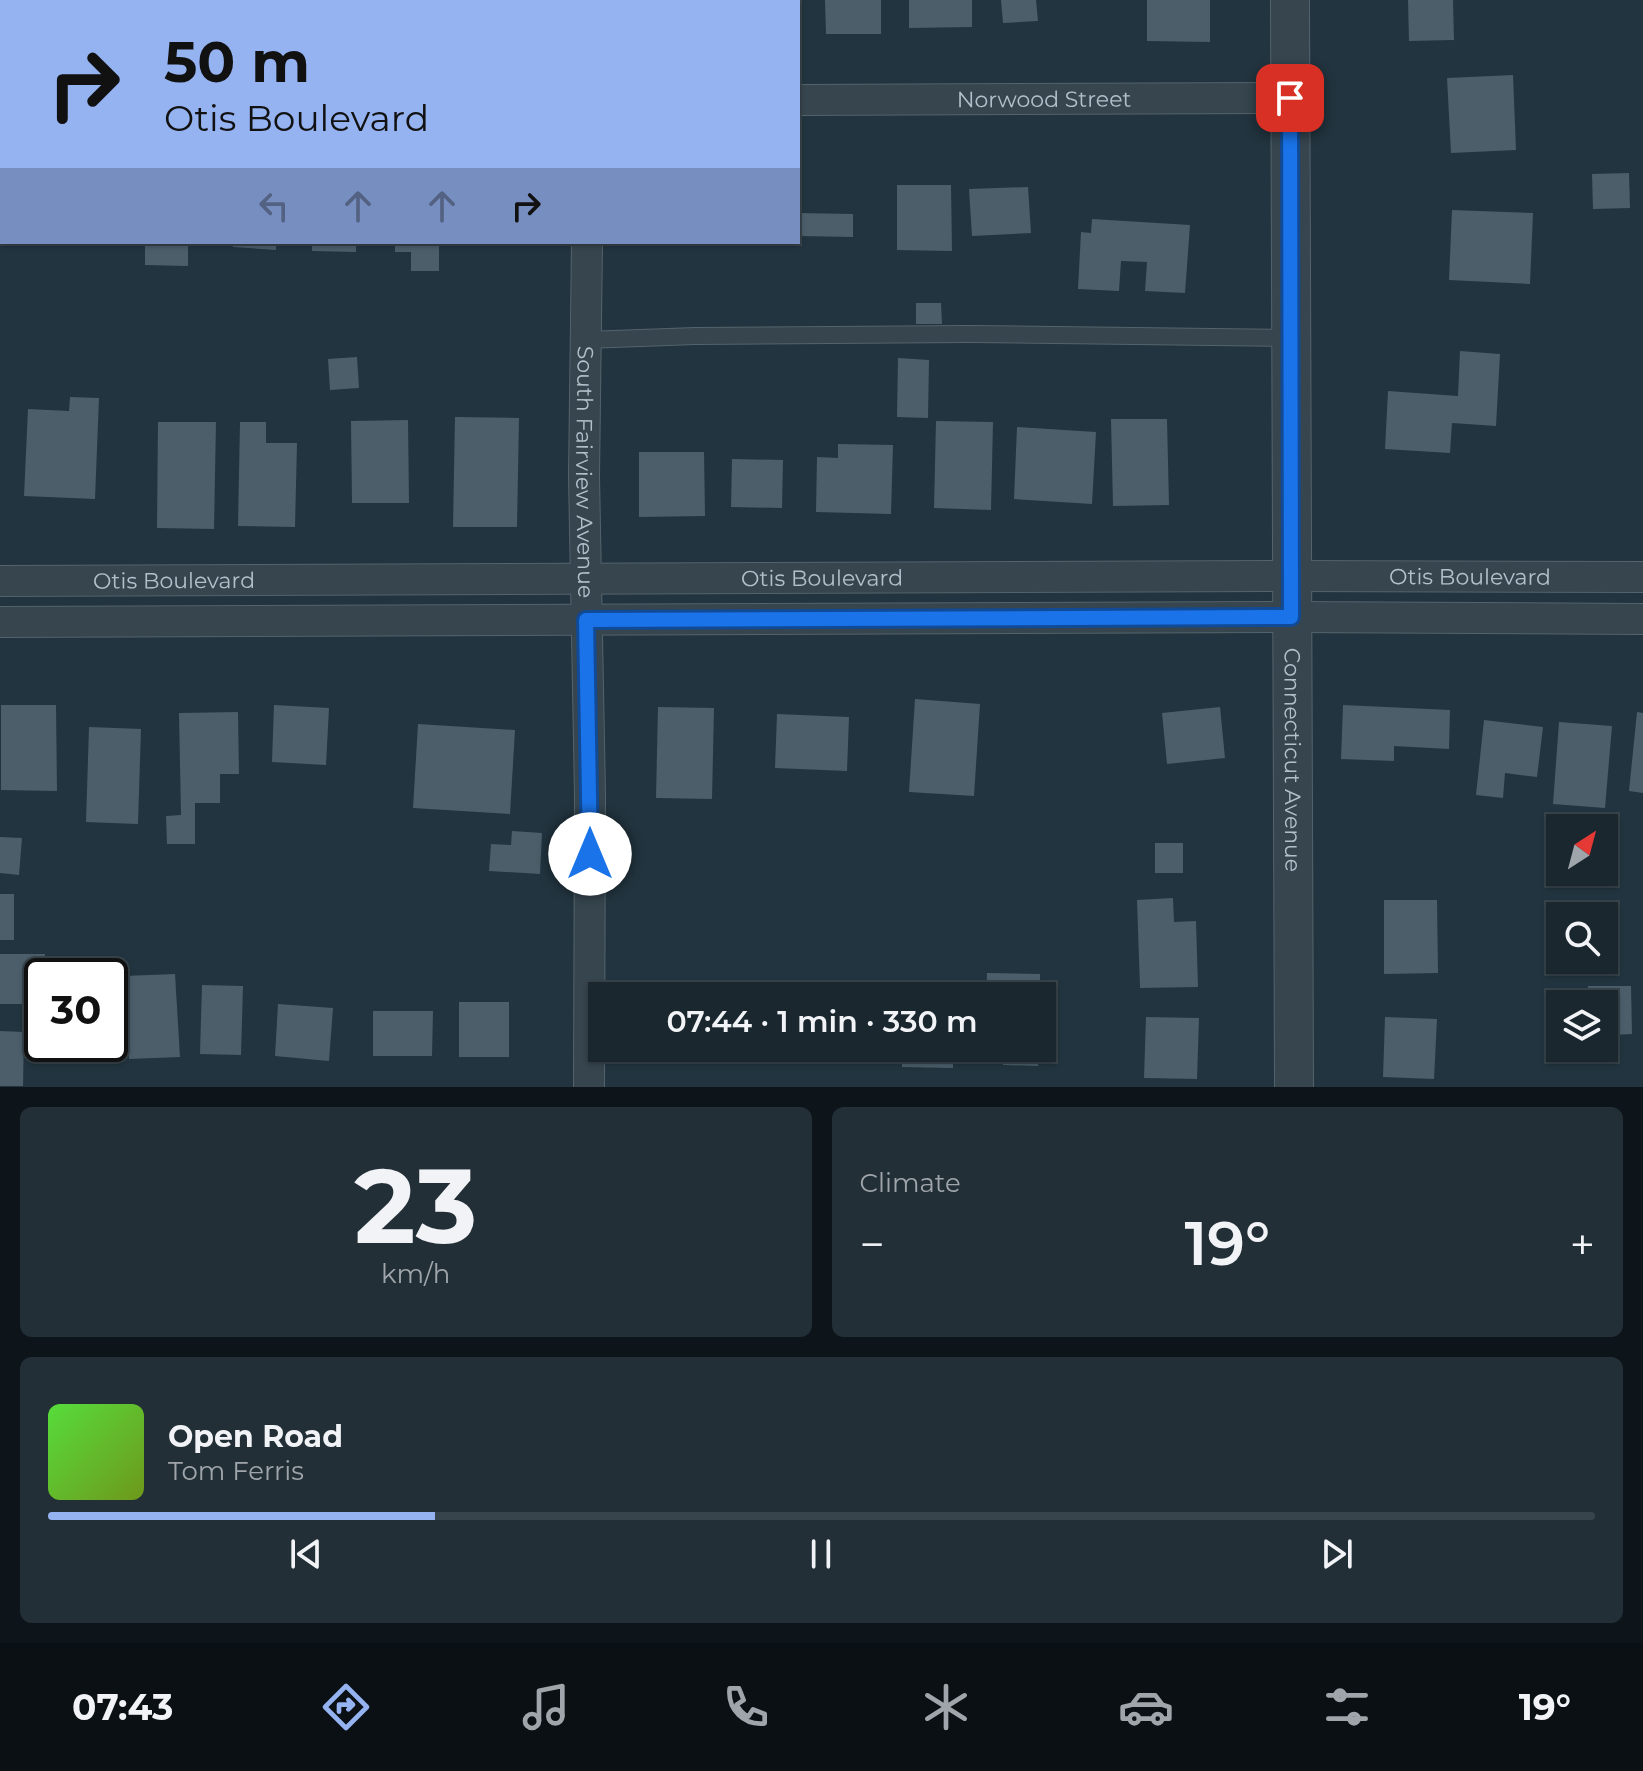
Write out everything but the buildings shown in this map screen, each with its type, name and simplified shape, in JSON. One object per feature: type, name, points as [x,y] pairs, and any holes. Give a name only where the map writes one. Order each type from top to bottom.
[{"type":"street","name":"Connecticut Avenue","points":[[1290,0],[1294,1087]]},
{"type":"street","name":"Norwood Street","points":[[800,100],[1290,98]]},
{"type":"street","name":"South Fairview Avenue","points":[[587,244],[585,580],[590,795],[589,1087]]},
{"type":"street","name":"Otis Boulevard","points":[[0,581],[1643,577]]},
{"type":"street","name":"Otis Boulevard","points":[[0,622],[1291,617],[1643,619]]},
{"type":"lane","points":[[586,340],[968,334],[1291,338]]},
{"type":"route","points":[[590,854],[586,620],[1291,617],[1290,98]]}]
